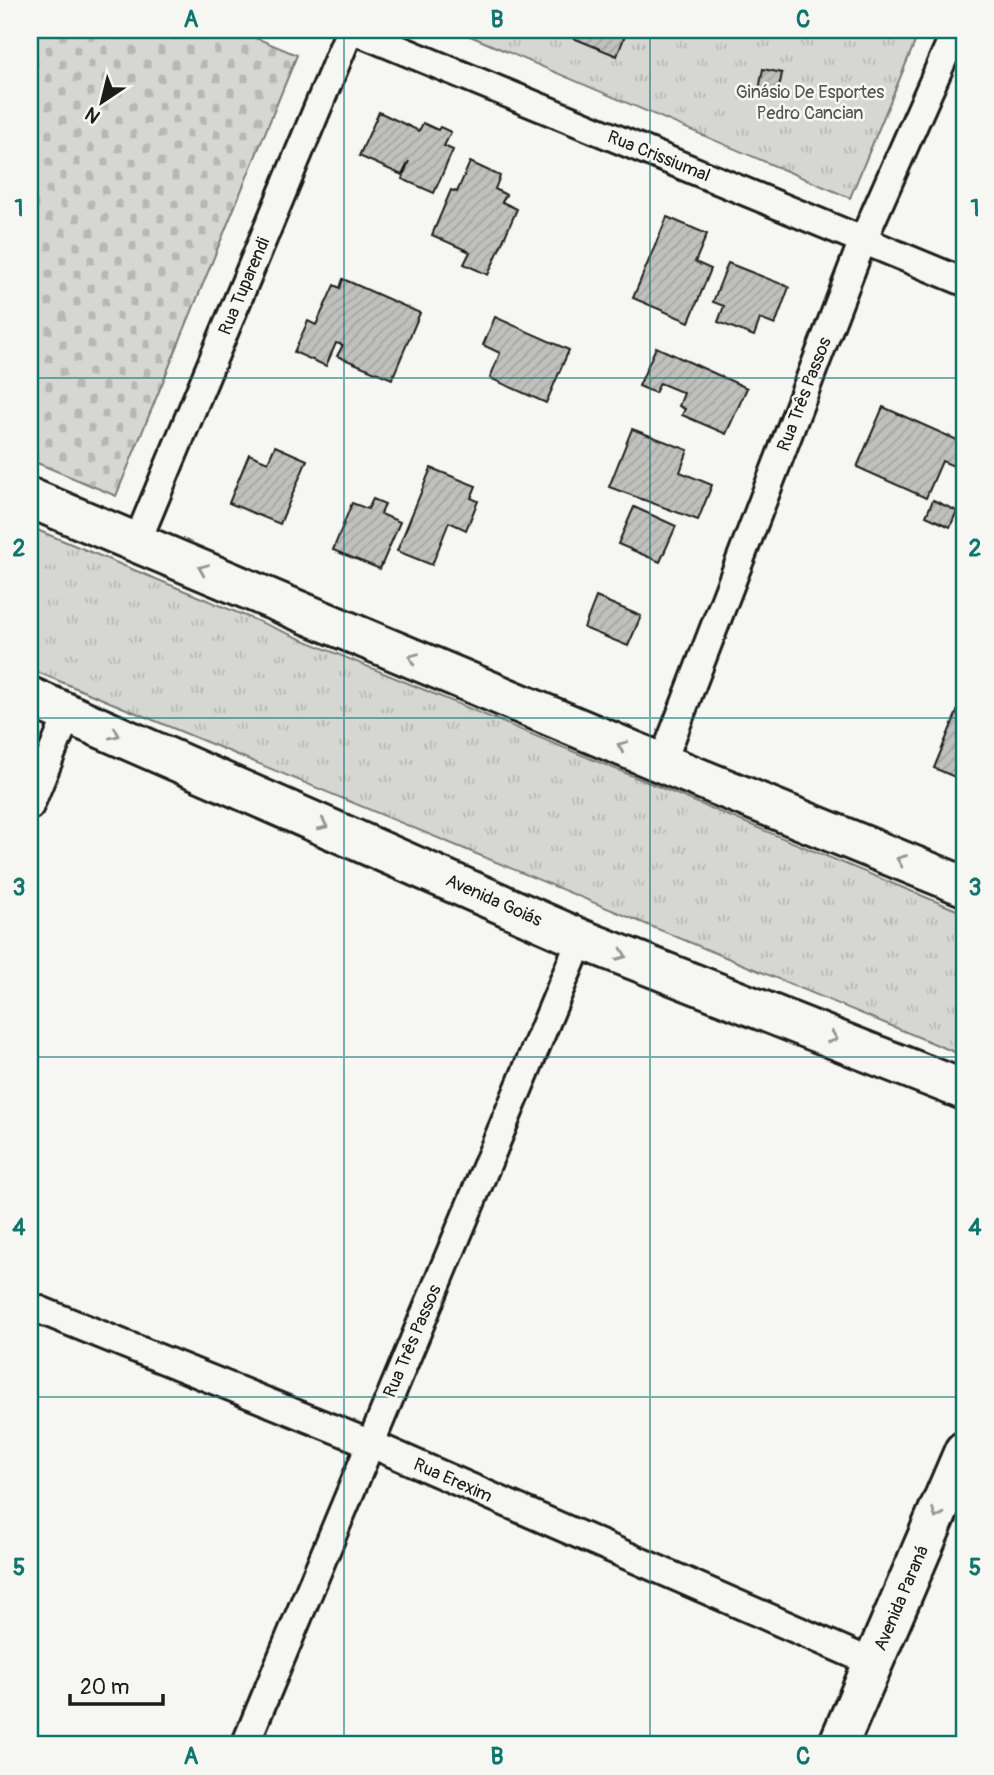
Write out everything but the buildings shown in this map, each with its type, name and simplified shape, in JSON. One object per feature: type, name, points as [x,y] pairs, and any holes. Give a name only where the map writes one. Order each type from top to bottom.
[{"type":"street","name":"Rua Crissiumal","points":[[352,30],[964,282]]},
{"type":"street","name":"Rua Tuparendi","points":[[137,542],[352,30]]},
{"type":"street","name":"Rua Três Passos","points":[[663,763],[863,240],[956,30]]},
{"type":"street","points":[[30,498],[964,886]]},
{"type":"street","name":"Avenida Goiás","points":[[30,697],[581,939],[964,1090]]},
{"type":"street","points":[[30,806],[68,713]]},
{"type":"street","name":"Rua Três Passos","points":[[245,1745],[581,939]]},
{"type":"street","name":"Rua Erexim","points":[[30,1306],[369,1443],[873,1663]]},
{"type":"street","name":"Avenida Paraná","points":[[838,1745],[964,1451]]},
{"type":"green space","points":[[30,30],[237,30],[297,55],[116,496],[30,460]]},
{"type":"green space","name":"Ginásio De Esportes Pedro Cancian","points":[[456,30],[920,30],[850,198]]},
{"type":"green space","points":[[30,527],[964,913],[964,1056],[30,669]]}]
